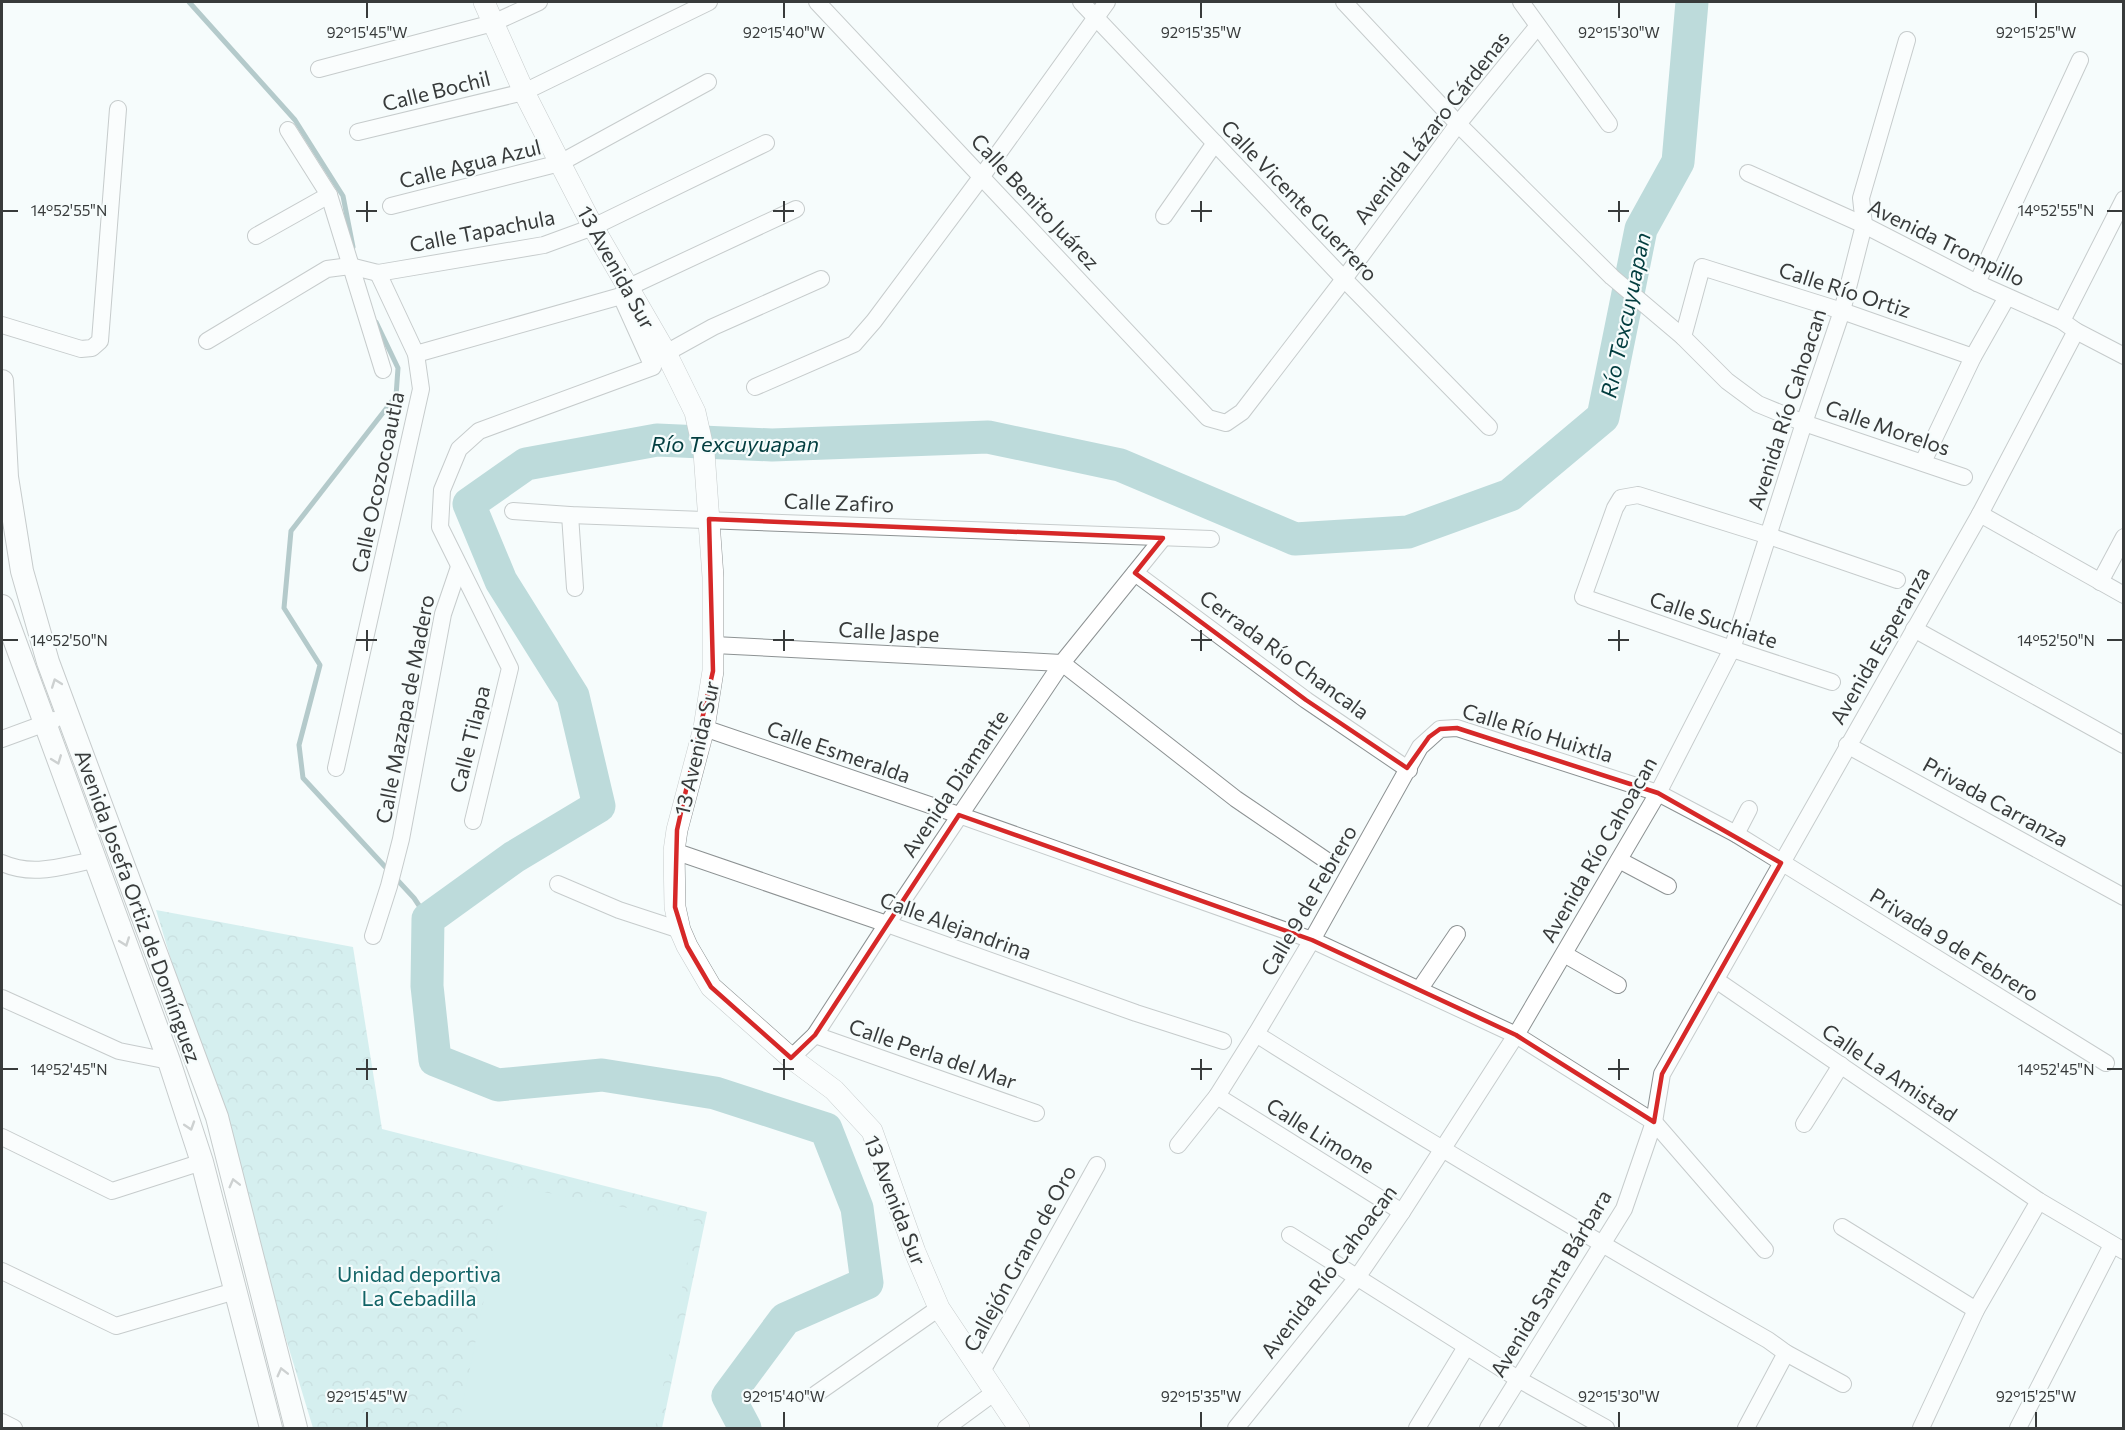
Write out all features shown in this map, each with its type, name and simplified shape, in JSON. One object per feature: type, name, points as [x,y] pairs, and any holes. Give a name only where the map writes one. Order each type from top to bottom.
[{"type":"main road","name":"Avenida Josefa Ortiz de Domínguez","points":[[2,381],[7,477],[22,571],[48,662],[217,1117],[296,1428]]},
{"type":"main road","name":"Avenida Josefa Ortiz de Domínguez","points":[[2,606],[169,1061],[202,1162],[271,1428]]},
{"type":"street","name":"13 Avenida Sur","points":[[484,2],[524,92],[659,360],[695,412],[704,452],[713,577],[713,671],[704,728],[677,830],[674,851],[675,907],[680,930],[711,987],[792,1058],[834,1090],[872,1131],[915,1252],[939,1308],[1019,1428]]},
{"type":"street","points":[[318,69],[493,23],[539,2]]},
{"type":"street","name":"Calle Bochil","points":[[358,132],[524,92],[709,2]]},
{"type":"street","name":"Calle Benito Juárez","points":[[817,2],[1208,418],[1226,423]]},
{"type":"street","name":"Calle Vicente Guerrero","points":[[1081,2],[1344,279],[1489,427]]},
{"type":"street","points":[[755,387],[854,344],[874,321],[982,176],[1107,2]]},
{"type":"street","name":"Calle Morelos","points":[[1344,2],[1458,124],[1612,276],[1683,337],[1727,381],[1758,404],[1804,423],[1964,477]]},
{"type":"street","points":[[1521,2],[1537,27],[1610,124]]},
{"type":"street","name":"Avenida Lázaro Cárdenas","points":[[1226,423],[1242,412],[1344,279],[1458,124],[1537,27]]},
{"type":"street","name":"Avenida Río Cahoacan","points":[[1236,1428],[1356,1279],[1516,1035],[1658,793],[1732,650],[1842,310],[1864,225],[1861,198],[1907,40]]},
{"type":"street","points":[[1977,283],[2080,60]]},
{"type":"street","name":"Calle Agua Azul","points":[[391,206],[560,164],[708,82]]},
{"type":"street","points":[[2,325],[81,349],[92,348],[100,341],[118,109]]},
{"type":"street","points":[[288,130],[329,195],[382,370]]},
{"type":"street","name":"Calle Tapachula","points":[[378,273],[544,245],[593,227],[766,143]]},
{"type":"street","points":[[1164,216],[1215,143]]},
{"type":"street","name":"Avenida Trompillo","points":[[1748,173],[1864,225],[1977,283],[2062,321],[2076,331],[2124,356]]},
{"type":"street","points":[[256,236],[329,195]]},
{"type":"street","points":[[2062,321],[2124,199]]},
{"type":"street","points":[[416,354],[625,291],[796,209]]},
{"type":"street","points":[[207,341],[327,269],[350,266],[378,273]]},
{"type":"street","name":"Calle Río Ortiz","points":[[1683,337],[1702,267],[1842,310],[1973,357]]},
{"type":"street","name":"Calle Ocozocoautla","points":[[336,768],[421,389],[416,354],[378,273]]},
{"type":"street","points":[[459,567],[440,527],[442,490],[459,449],[479,431],[659,360],[713,327],[821,279]]},
{"type":"street","points":[[1923,462],[1973,357],[2007,297]]},
{"type":"street","name":"Avenida Esperanza","points":[[1716,980],[1847,745],[1980,514],[2076,331]]},
{"type":"street","name":"Calle Suchiate","points":[[1769,536],[1638,495],[1622,498],[1606,528],[1583,597],[1732,650],[1832,682]]},
{"type":"street","name":"Calle Zafiro","points":[[513,511],[1211,539]]},
{"type":"street","points":[[1980,514],[2124,595]]},
{"type":"street","points":[[570,515],[575,588]]},
{"type":"street","points":[[1769,536],[1897,580]]},
{"type":"street","points":[[2100,582],[2124,537]]},
{"type":"street","name":"Avenida Diamante","points":[[792,1058],[815,1035],[1062,663],[1163,538]]},
{"type":"street","name":"Calle Tilapa","points":[[459,567],[510,668],[473,821]]},
{"type":"street","name":"Calle Mazapa de Madero","points":[[373,936],[401,839],[443,614],[459,567]]},
{"type":"street","name":"Cerrada Río Chancala","points":[[1135,573],[1306,700],[1409,770]]},
{"type":"street","points":[[1914,629],[2124,745]]},
{"type":"street","name":"Calle Jaspe","points":[[714,645],[1062,663]]},
{"type":"street","points":[[1062,663],[1236,799],[1330,863]]},
{"type":"street","points":[[2,739],[68,715]]},
{"type":"street","name":"Calle Esmeralda","points":[[704,728],[959,815],[1312,940],[1516,1035],[1654,1122],[1764,1250]]},
{"type":"street","name":"Calle Río Huixtla","points":[[1440,729],[1457,728],[1658,793],[1736,834],[1781,863]]},
{"type":"street","name":"Calle 9 de Febrero","points":[[1178,1145],[1217,1096],[1256,1034],[1312,940],[1420,747],[1440,729]]},
{"type":"street","name":"Privada Carranza","points":[[1847,745],[2124,897]]},
{"type":"street","points":[[1736,834],[1749,809]]},
{"type":"street","name":"Calle Alejandrina","points":[[674,851],[1223,1041]]},
{"type":"street","points":[[2,863],[16,870],[35,871],[94,860]]},
{"type":"street","points":[[1619,860],[1668,886]]},
{"type":"street","name":"Privada 9 de Febrero","points":[[1781,863],[2106,1063]]},
{"type":"street","points":[[558,884],[619,910],[680,930]]},
{"type":"street","points":[[1419,990],[1457,934]]},
{"type":"street","points":[[1564,954],[1618,985]]},
{"type":"street","name":"Calle La Amistad","points":[[1716,980],[2039,1201],[2118,1248]]},
{"type":"street","name":"Avenida Santa Bárbara","points":[[1488,1428],[1624,1209],[1654,1122],[1662,1074],[1716,980]]},
{"type":"street","points":[[2,998],[119,1051],[169,1061]]},
{"type":"street","points":[[1256,1034],[1603,1246],[1843,1384]]},
{"type":"street","name":"Calle Perla del Mar","points":[[815,1035],[1036,1113]]},
{"type":"street","points":[[1804,1124],[1840,1065]]},
{"type":"street","name":"Calle Limone","points":[[1217,1096],[1402,1212]]},
{"type":"street","points":[[2,1137],[112,1191],[202,1162]]},
{"type":"street","name":"Callejón Grano de Oro","points":[[981,1373],[1096,1165]]},
{"type":"street","points":[[1921,1428],[1976,1310],[2039,1201]]},
{"type":"street","points":[[1842,1227],[1976,1310]]},
{"type":"street","points":[[1290,1235],[1356,1279],[1518,1379],[1606,1428]]},
{"type":"street","points":[[2018,1428],[2118,1248]]},
{"type":"street","points":[[2,1270],[116,1326],[235,1291]]},
{"type":"street","points":[[816,1394],[939,1308]]},
{"type":"street","points":[[1417,1428],[1466,1347]]},
{"type":"street","points":[[1746,1428],[1786,1353]]},
{"type":"street","points":[[946,1428],[995,1392]]},
{"type":"street","points":[[2,1422],[14,1428]]},
{"type":"highlighted area","points":[[709,519],[1163,538],[1135,573],[1306,700],[1407,768],[1429,737],[1440,729],[1457,728],[1658,793],[1781,863],[1662,1074],[1654,1122],[1516,1035],[1312,940],[959,815],[815,1035],[791,1058],[711,987],[687,946],[675,907],[677,830],[713,671]]},
{"type":"green space","name":"Unidad deportiva La Cebadilla","points":[[156,910],[353,947],[382,1129],[707,1212],[662,1428],[313,1428]]},
{"type":"green space","points":[[507,1185],[695,1221],[655,1428],[458,1428]]},
{"type":"waterway","points":[[189,2],[295,120],[343,196],[353,247]]},
{"type":"waterway","name":"Río Texcuyuapan","points":[[745,1428],[728,1396],[785,1319],[867,1283],[857,1208],[826,1129],[715,1093],[602,1075],[498,1085],[435,1060],[427,986],[428,919],[514,857],[599,806],[573,696],[501,581],[469,504],[526,464],[657,440],[772,445],[988,437],[1120,465],[1295,539],[1408,532],[1510,495],[1603,417],[1641,229],[1678,162],[1692,2]]},
{"type":"waterway","points":[[376,322],[398,368],[396,396],[291,531],[284,608],[320,665],[299,745],[303,778],[414,898],[428,919]]}]
